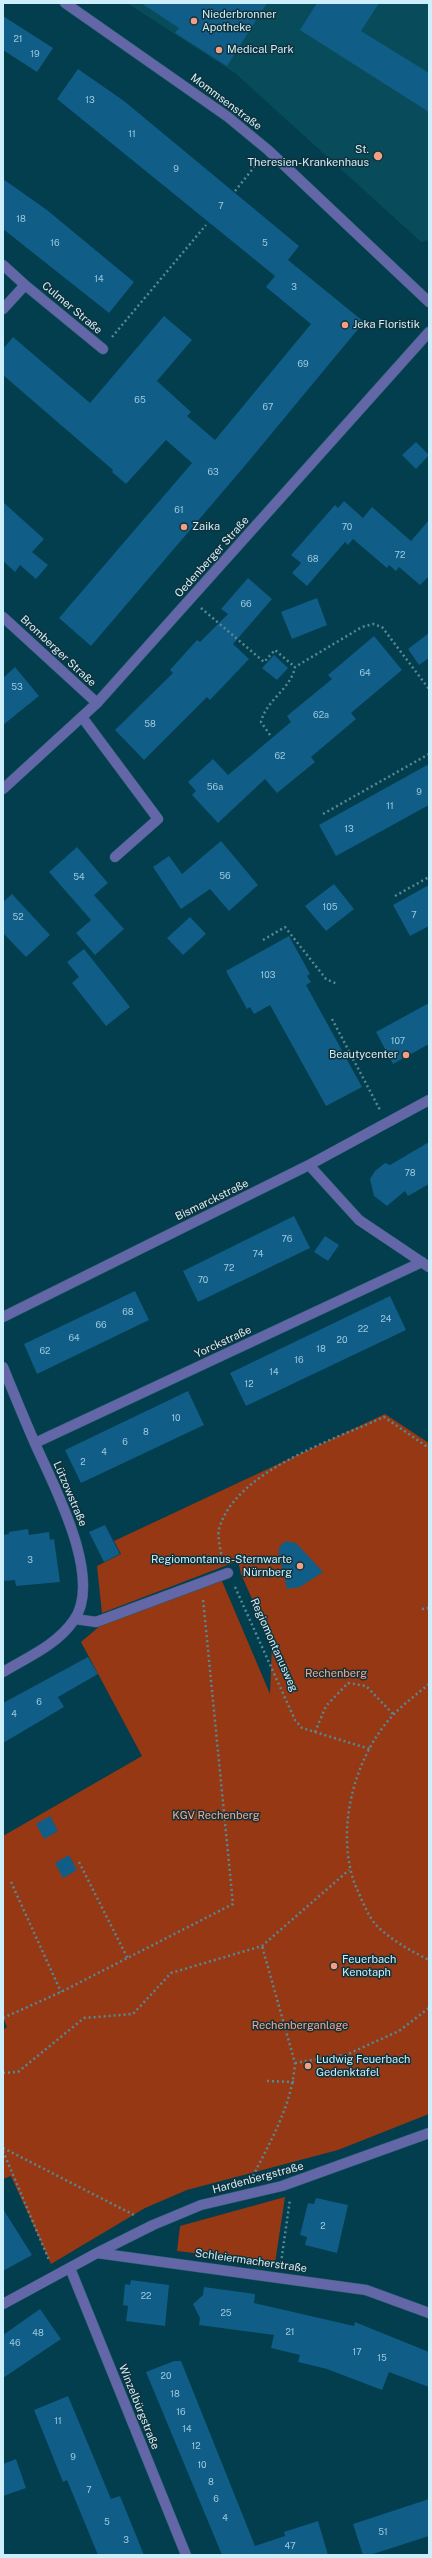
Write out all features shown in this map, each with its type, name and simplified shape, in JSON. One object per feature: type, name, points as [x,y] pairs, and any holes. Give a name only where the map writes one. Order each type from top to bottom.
[{"type":"street","name":"Mommsenstraße","points":[[65,3],[228,117],[268,150],[429,302]]},
{"type":"street","name":"Culmer Straße","points":[[3,265],[103,349]]},
{"type":"street","name":"Culmer Straße","points":[[3,310],[25,285]]},
{"type":"street","name":"Oedenberger Straße","points":[[3,789],[97,703],[429,332]]},
{"type":"street","name":"Bromberger Straße","points":[[3,617],[97,703]]},
{"type":"street","points":[[82,717],[158,819],[115,857]]},
{"type":"street","name":"Bismarckstraße","points":[[3,1317],[309,1165],[429,1100]]},
{"type":"street","points":[[309,1165],[359,1220],[425,1265]]},
{"type":"street","name":"Yorckstraße","points":[[35,1443],[425,1265]]},
{"type":"street","name":"Lützowstraße","points":[[3,1366],[73,1530],[83,1580],[82,1598],[75,1620],[52,1643],[3,1672]]},
{"type":"street","points":[[75,1620],[96,1622],[228,1573]]},
{"type":"street","name":"Hardenbergstraße","points":[[97,2253],[153,2225],[201,2205],[307,2178],[429,2133]]},
{"type":"street","points":[[3,2304],[97,2253]]},
{"type":"street","name":"Schleiermacherstraße","points":[[97,2253],[358,2289],[429,2313]]},
{"type":"street","name":"Winzelbürgstraße","points":[[70,2268],[186,2555]]},
{"type":"path","points":[[235,191],[268,150]]},
{"type":"path","points":[[103,349],[206,225]]},
{"type":"path","points":[[190,599],[264,662],[275,650],[295,667]]},
{"type":"path","points":[[295,667],[362,627],[373,624],[382,627],[429,689]]},
{"type":"path","points":[[270,735],[261,722],[263,713],[294,676],[295,667]]},
{"type":"path","points":[[323,814],[429,754]]},
{"type":"path","points":[[394,896],[429,877]]},
{"type":"path","points":[[263,940],[285,927],[326,979],[337,984]]},
{"type":"path","points":[[332,1019],[387,1123]]},
{"type":"path","name":"Regiomontanusweg","points":[[370,1749],[302,1728],[295,1720],[222,1558],[219,1530],[232,1502],[267,1471],[384,1417],[429,1448]]},
{"type":"path","points":[[3,2018],[128,1959],[233,1904],[200,1583]]},
{"type":"path","points":[[422,1609],[429,1608]]},
{"type":"path","points":[[315,1732],[326,1706],[348,1683],[366,1686],[394,1714]]},
{"type":"path","points":[[429,1684],[394,1714],[370,1749],[350,1802],[349,1870],[363,1902],[378,1926],[402,1946],[429,1960]]},
{"type":"path","points":[[79,1862],[128,1959]]},
{"type":"path","points":[[3,2073],[18,2072],[84,2018],[133,2014],[171,1973],[262,1946],[349,1870]]},
{"type":"path","points":[[11,1882],[60,1992]]},
{"type":"path","points":[[257,2169],[278,2130],[294,2082],[296,2063],[262,1946]]},
{"type":"path","points":[[296,2063],[348,2054],[399,2031],[429,2008]]},
{"type":"path","points":[[267,2081],[294,2082]]},
{"type":"path","points":[[3,2150],[153,2225]]},
{"type":"path","points":[[3,2150],[56,2276]]},
{"type":"path","points":[[280,2264],[289,2203]]},
{"type":"shaded area","name":"St. Theresien-Krankenhaus","points":[[127,3],[429,3],[429,240],[421,242],[235,73]]},
{"type":"green space","points":[[385,1414],[429,1443],[429,2114],[338,2150],[187,2190],[145,2208],[51,2264],[11,2176],[3,2179],[3,2030],[7,2027],[3,2018],[3,1836],[142,1756],[81,1642],[101,1625],[222,1581],[270,1694],[272,1644],[241,1574],[238,1561],[102,1613],[97,1566],[121,1554],[114,1541]]},
{"type":"green space","points":[[285,2197],[275,2263],[177,2251],[180,2226]]},
{"type":"building","name":"Medical Park","points":[[141,3],[267,3],[227,66],[175,33],[179,28]]},
{"type":"building","points":[[317,3],[379,3],[361,31],[429,73],[429,112],[300,30]]},
{"type":"building","points":[[3,16],[53,48],[37,72],[3,50]]},
{"type":"building","points":[[78,69],[124,101],[299,246],[288,260],[364,322],[243,468],[91,646],[59,618],[192,463],[166,440],[126,484],[112,472],[113,470],[3,375],[3,349],[13,337],[90,403],[164,316],[192,340],[157,381],[191,412],[187,416],[215,440],[311,324],[266,287],[275,276],[57,99]]},
{"type":"building","points":[[3,179],[47,210],[134,282],[109,313],[3,229]]},
{"type":"building","points":[[416,442],[429,455],[416,469],[402,455]]},
{"type":"building","points":[[344,501],[363,518],[372,507],[411,541],[429,520],[429,576],[420,585],[399,567],[396,571],[389,565],[387,568],[353,539],[348,545],[345,542],[307,586],[292,573],[301,563],[291,555],[335,505],[338,508]]},
{"type":"building","points":[[3,502],[44,539],[32,552],[48,565],[36,579],[20,565],[15,572],[3,561]]},
{"type":"building","points":[[248,578],[272,599],[233,644],[249,659],[210,700],[207,697],[144,760],[115,730],[173,673],[170,670],[197,640],[200,642],[228,614],[221,609]]},
{"type":"building","points":[[317,598],[327,625],[292,639],[281,612]]},
{"type":"building","points":[[429,633],[429,658],[419,665],[408,649]]},
{"type":"building","points":[[374,636],[402,670],[351,713],[356,719],[311,757],[315,762],[277,793],[265,779],[218,823],[192,795],[196,791],[188,782],[213,759],[228,775],[291,722],[287,716],[332,679],[328,675]]},
{"type":"building","points":[[274,655],[288,668],[277,680],[262,668]]},
{"type":"building","points":[[15,667],[39,696],[3,725],[3,678]]},
{"type":"building","points":[[429,764],[429,805],[336,856],[319,825]]},
{"type":"building","points":[[221,841],[258,885],[229,911],[210,889],[181,909],[153,867],[169,856],[182,874]]},
{"type":"building","points":[[77,847],[108,883],[94,895],[124,929],[95,955],[76,933],[91,920],[49,872]]},
{"type":"building","points":[[334,884],[354,909],[326,931],[305,906]]},
{"type":"building","points":[[429,885],[429,926],[410,936],[393,905]]},
{"type":"building","points":[[12,894],[50,935],[26,957],[3,933],[3,902]]},
{"type":"building","points":[[190,917],[206,934],[183,955],[167,938]]},
{"type":"building","points":[[289,936],[310,974],[307,976],[311,982],[306,985],[362,1087],[326,1106],[270,1005],[254,1014],[250,1007],[247,1009],[226,971]]},
{"type":"building","points":[[84,949],[130,1007],[106,1026],[72,983],[79,977],[67,962]]},
{"type":"building","points":[[429,1003],[429,1044],[393,1064],[376,1032]]},
{"type":"building","points":[[429,1142],[429,1184],[408,1196],[405,1191],[387,1206],[374,1196],[370,1179],[375,1171],[385,1163],[390,1165]]},
{"type":"building","points":[[294,1216],[310,1248],[198,1302],[183,1271]]},
{"type":"building","points":[[325,1236],[339,1245],[328,1261],[314,1252]]},
{"type":"building","points":[[135,1291],[149,1320],[37,1374],[24,1344]]},
{"type":"building","points":[[390,1296],[406,1330],[246,1406],[230,1373]]},
{"type":"building","points":[[188,1391],[204,1425],[81,1483],[65,1450]]},
{"type":"building","points":[[105,1525],[120,1554],[104,1562],[89,1532]]},
{"type":"building","points":[[28,1529],[29,1535],[49,1532],[50,1540],[54,1539],[60,1582],[16,1586],[15,1580],[3,1581],[3,1535],[9,1534],[9,1532]]},
{"type":"building","name":"Regiomontanus-Sternwarte Nürnberg","points":[[286,1541],[296,1543],[323,1572],[300,1587],[287,1589],[279,1554],[279,1547]]},
{"type":"building","points":[[88,1657],[98,1674],[58,1697],[64,1707],[3,1743],[3,1703]]},
{"type":"building","points":[[50,1816],[58,1831],[44,1839],[36,1824]]},
{"type":"building","points":[[69,1855],[77,1870],[63,1878],[55,1863]]},
{"type":"building","points":[[316,2198],[348,2205],[337,2253],[305,2245],[307,2237],[300,2235],[308,2203],[314,2204]]},
{"type":"building","points":[[3,2209],[32,2255],[3,2271]]},
{"type":"building","points":[[131,2280],[169,2285],[165,2326],[126,2321],[128,2306],[123,2305],[125,2284],[130,2285]]},
{"type":"building","points":[[204,2287],[255,2294],[254,2303],[354,2326],[355,2322],[429,2352],[429,2387],[389,2372],[382,2390],[327,2369],[298,2362],[300,2355],[271,2348],[274,2335],[199,2325],[200,2318],[193,2304],[203,2295]]},
{"type":"building","points":[[40,2309],[61,2339],[3,2378],[3,2335]]},
{"type":"building","points":[[174,2361],[181,2361],[255,2546],[285,2536],[284,2532],[318,2521],[328,2555],[222,2555],[146,2372]]},
{"type":"building","points":[[68,2396],[111,2499],[120,2496],[144,2555],[98,2555],[67,2480],[63,2482],[34,2410]]},
{"type":"building","points":[[16,2459],[26,2488],[3,2496],[3,2464]]},
{"type":"building","points":[[429,2499],[429,2536],[370,2555],[363,2555],[353,2524]]},
{"type":"place","name":"Niederbronner Apotheke","points":[[194,21]]},
{"type":"place","name":"Medical Park","points":[[219,50]]},
{"type":"place","name":"St. Theresien-Krankenhaus","points":[[378,156]]},
{"type":"place","name":"Jeka Floristik","points":[[345,325]]},
{"type":"place","name":"Zaika","points":[[184,527]]},
{"type":"place","name":"Beautycenter","points":[[406,1055]]},
{"type":"place","name":"Regiomontanus-Sternwarte Nürnberg","points":[[300,1566]]},
{"type":"place","name":"Feuerbach Kenotaph","points":[[334,1966]]},
{"type":"place","name":"Ludwig Feuerbach Gedenktafel","points":[[308,2066]]},
{"type":"park label","name":"Rechenberg","points":[[336,1674]]},
{"type":"park label","name":"KGV Rechenberg","points":[[216,1816]]},
{"type":"park label","name":"Rechenberganlage","points":[[300,2026]]}]
